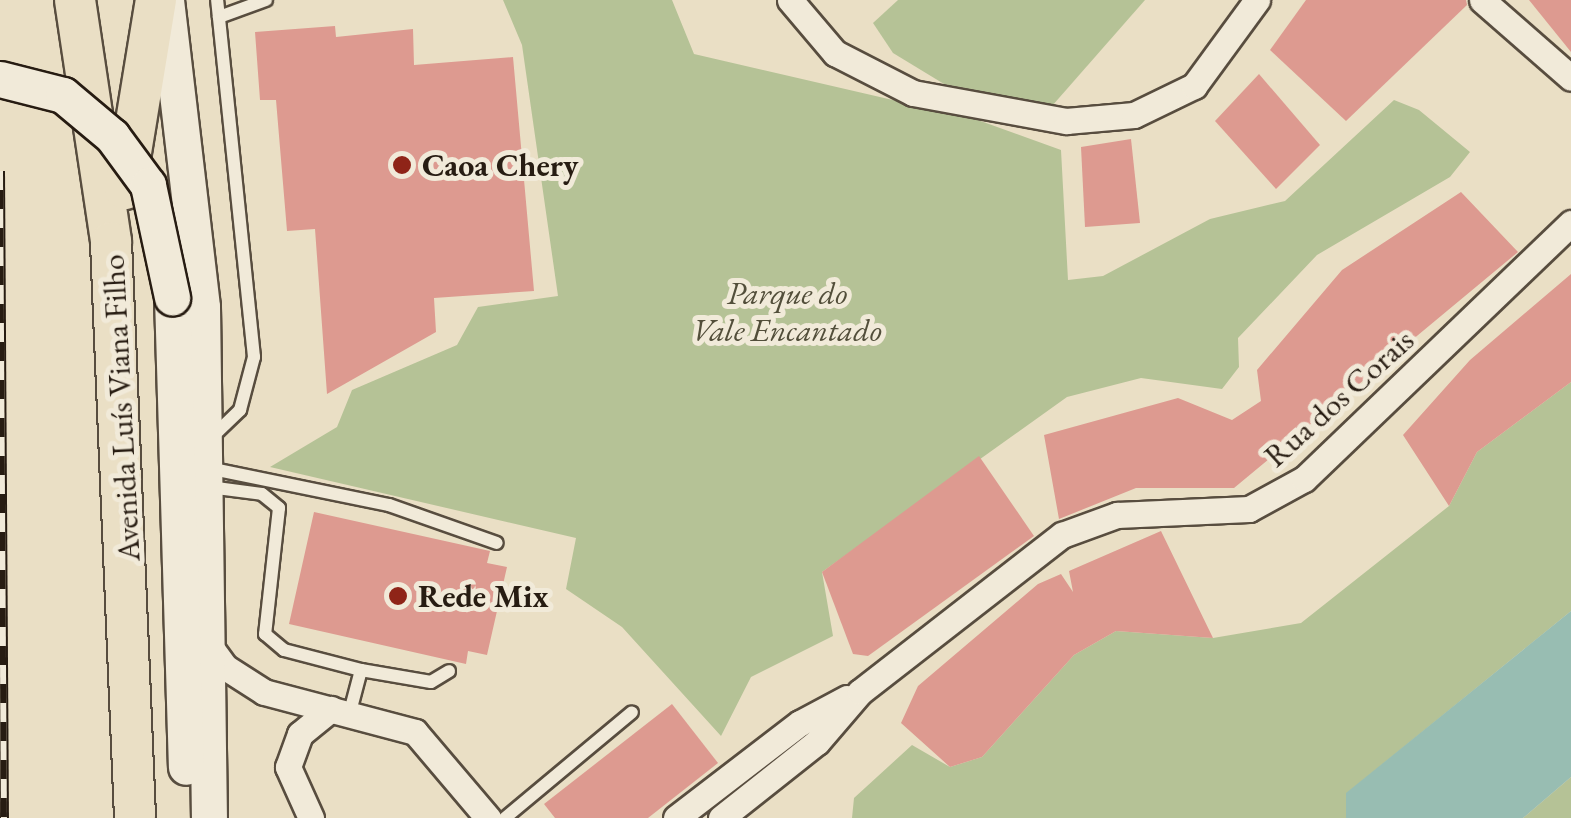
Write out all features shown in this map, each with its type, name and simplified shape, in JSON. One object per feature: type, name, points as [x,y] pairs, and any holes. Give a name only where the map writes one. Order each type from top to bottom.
[{"type":"highway","name":"Avenida Luís Viana Filho","points":[[74,0],[113,267],[134,818]]},
{"type":"highway","points":[[113,267],[156,0]]},
{"type":"main road","points":[[166,0],[202,308],[210,645],[209,818]]},
{"type":"main road","points":[[0,79],[62,96],[112,136],[148,185],[172,297],[187,818]]},
{"type":"street","points":[[790,0],[835,53],[874,76],[960,106],[1066,121],[1134,115],[1194,86],[1257,0]]},
{"type":"street","points":[[1482,0],[1571,78]]},
{"type":"street","name":"Rua dos Corais","points":[[676,818],[800,722],[860,692],[1075,528],[1148,512],[1217,516],[1278,497],[1571,223]]},
{"type":"street","points":[[210,645],[250,685],[341,710],[426,740],[488,818]]},
{"type":"street","name":"Rua dos Corais","points":[[721,818],[817,742],[860,692]]},
{"type":"street","points":[[311,818],[288,767],[300,734],[341,710]]},
{"type":"street","points":[[744,766],[760,787]]},
{"type":"lane","points":[[205,466],[240,410],[254,357],[217,0]]},
{"type":"lane","points":[[219,17],[266,0]]},
{"type":"lane","points":[[205,466],[497,543]]},
{"type":"lane","points":[[205,466],[262,494],[279,508],[262,621],[272,643],[362,670],[431,682],[449,671]]},
{"type":"lane","points":[[341,710],[362,670]]},
{"type":"lane","points":[[505,818],[632,712]]},
{"type":"green space","name":"Parque do Vale Encantado","points":[[503,0],[672,0],[694,54],[975,119],[1061,150],[1068,280],[1103,276],[1210,219],[1285,201],[1394,100],[1419,110],[1470,152],[1450,177],[1317,255],[1238,338],[1239,367],[1222,389],[1141,378],[1067,397],[822,572],[833,636],[751,677],[721,736],[622,627],[566,589],[576,538],[270,467],[337,427],[352,390],[457,345],[478,307],[558,296],[522,45]]},
{"type":"green space","points":[[898,0],[1145,0],[1052,106],[944,84],[893,53],[873,23]]},
{"type":"green space","points":[[1571,382],[1571,611],[1347,793],[1346,818],[852,818],[854,798],[912,745],[950,767],[982,757],[1074,655],[1116,631],[1213,638],[1301,623],[1449,506],[1477,452]]},
{"type":"green space","points":[[1571,777],[1571,818],[1523,818]]},
{"type":"water","points":[[1571,611],[1571,777],[1523,818],[1346,818],[1346,793]]},
{"type":"building","points":[[1306,0],[1466,0],[1467,5],[1346,121],[1270,50]]},
{"type":"building","points":[[1529,0],[1571,0],[1571,52]]},
{"type":"building","name":"Caoa Chery","points":[[335,26],[336,37],[413,29],[414,65],[513,57],[534,291],[434,298],[436,332],[327,394],[315,229],[287,231],[276,100],[260,100],[255,32]]},
{"type":"building","points":[[1259,74],[1320,145],[1276,189],[1215,121]]},
{"type":"building","points":[[1131,139],[1140,223],[1085,227],[1081,147]]},
{"type":"building","points":[[1461,192],[1518,252],[1234,488],[1136,488],[1059,519],[1044,435],[1178,398],[1232,420],[1261,401],[1257,370],[1342,270]]},
{"type":"building","points":[[1571,274],[1571,382],[1477,452],[1449,506],[1403,435],[1470,360]]},
{"type":"building","points":[[979,456],[1034,536],[868,656],[853,654],[822,572]]},
{"type":"building","name":"Rede Mix","points":[[314,512],[490,551],[487,563],[507,567],[487,655],[468,651],[466,664],[289,624]]},
{"type":"building","points":[[1161,531],[1213,638],[1116,631],[1074,655],[982,757],[950,767],[901,723],[918,686],[1038,584],[1061,574],[1073,592],[1069,571]]},
{"type":"building","points":[[672,704],[718,763],[648,818],[555,818],[544,804]]},
{"type":"railway","points":[[0,171],[4,818]]},
{"type":"place","name":"Caoa Chery","points":[[402,165]]},
{"type":"place","name":"Rede Mix","points":[[398,596]]}]
